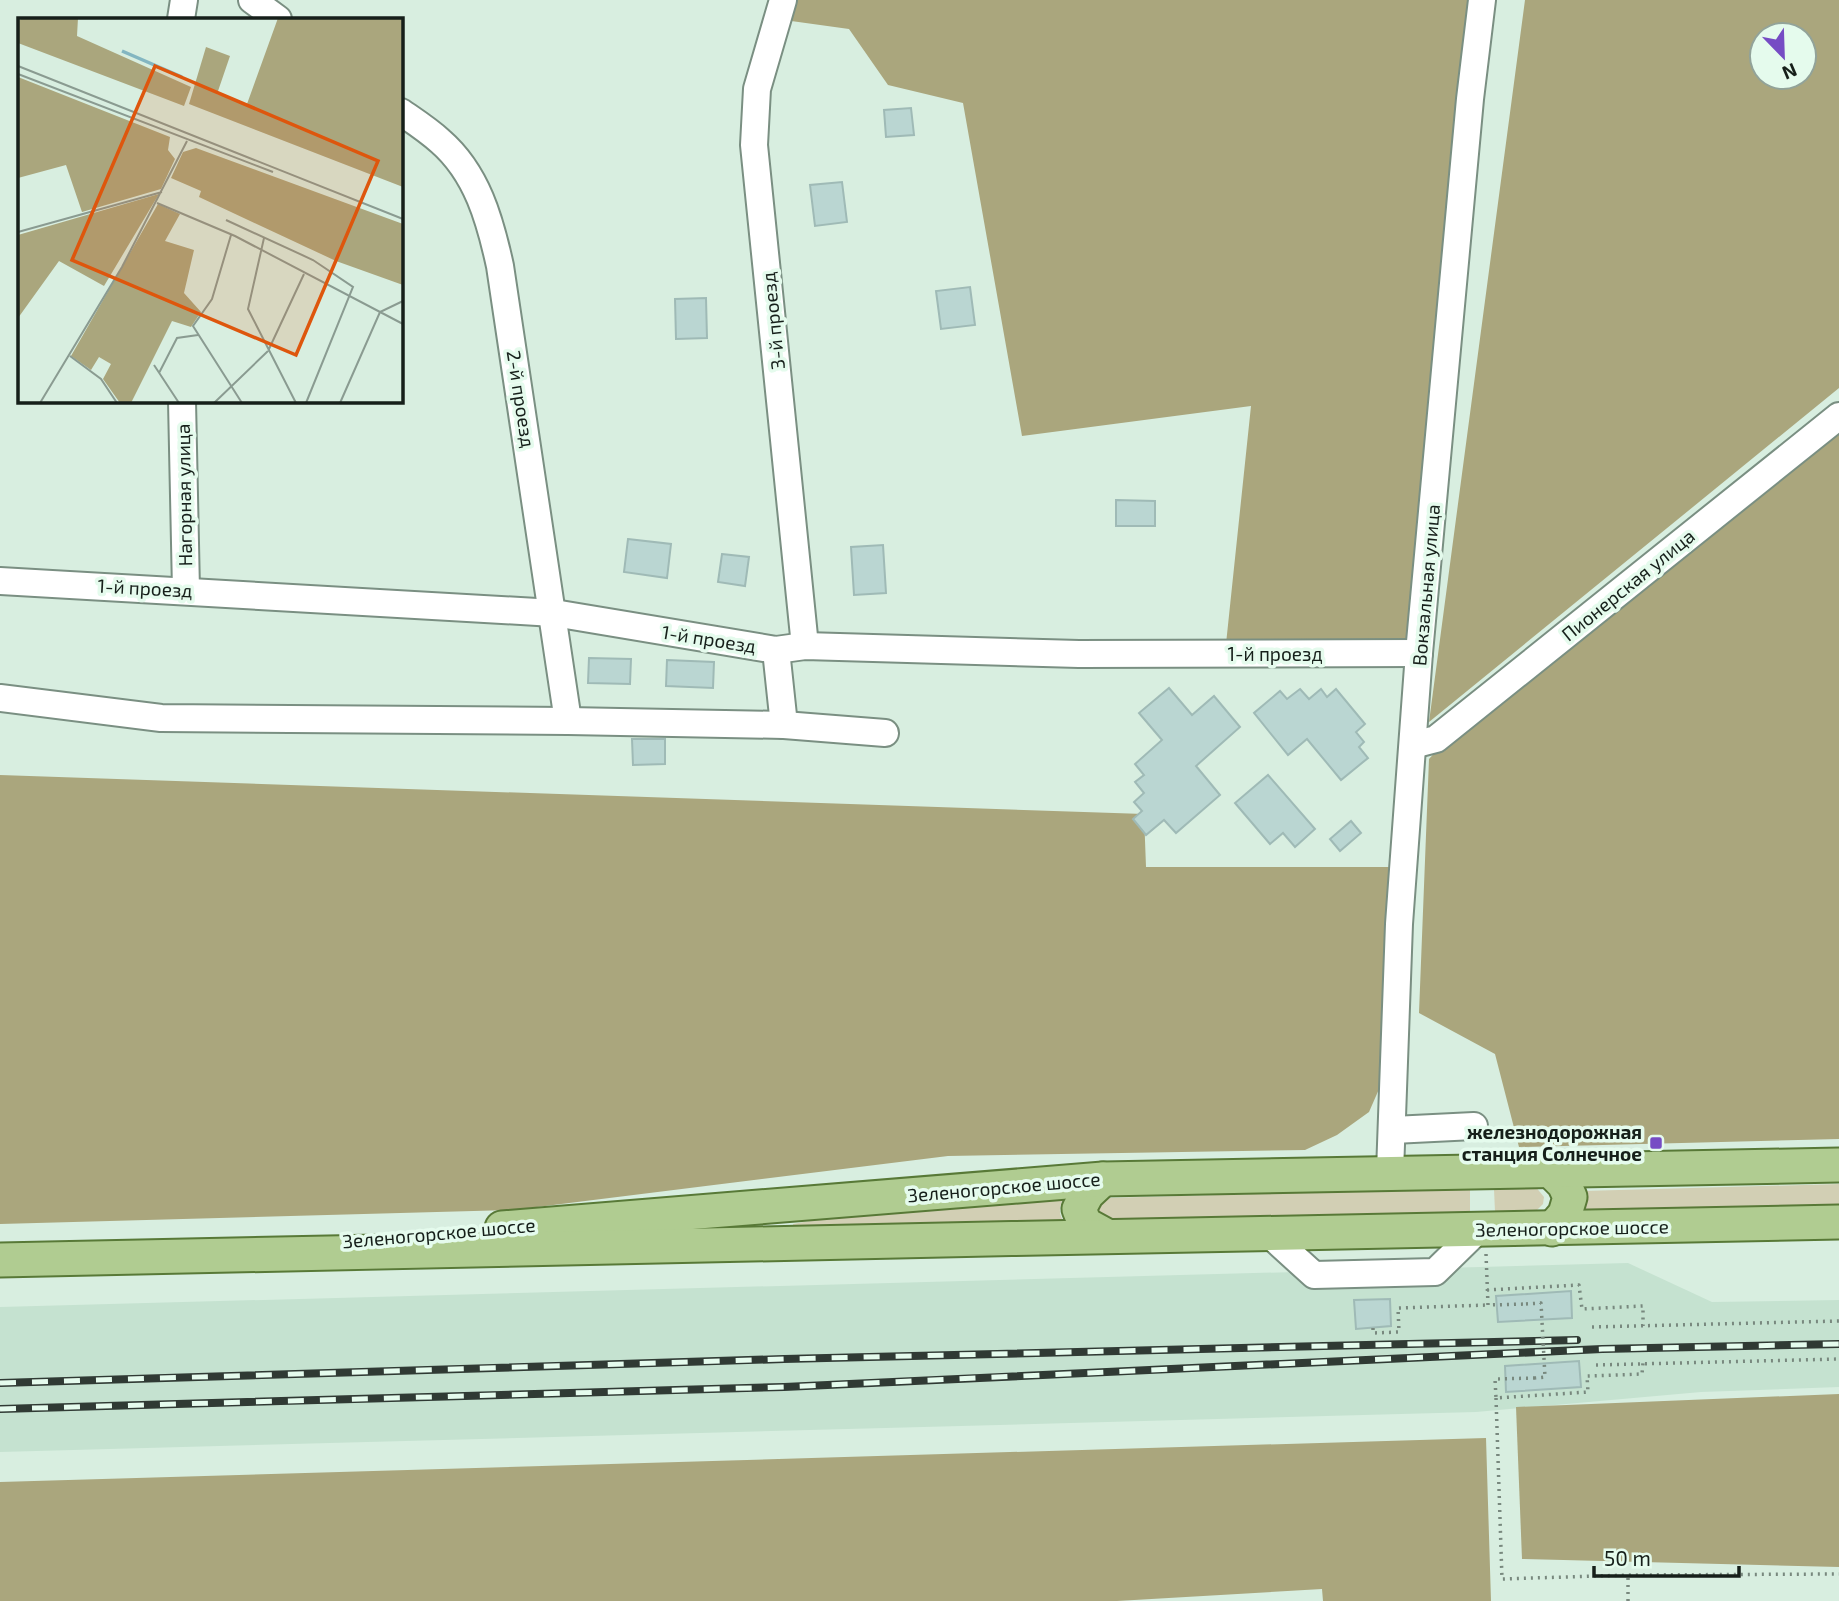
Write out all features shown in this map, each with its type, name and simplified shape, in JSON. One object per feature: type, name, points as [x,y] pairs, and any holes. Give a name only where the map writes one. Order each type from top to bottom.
[{"type":"main road","name":"Зеленогорское шоссе","points":[[171,1255],[1103,1179],[1839,1164]]},
{"type":"main road","points":[[1549,1169],[1564,1184],[1570,1197],[1565,1214],[1552,1230]]},
{"type":"main road","points":[[1103,1179],[1087,1194],[1079,1209],[1085,1224],[1107,1236]]},
{"type":"main road","name":"Зеленогорское шоссе","points":[[0,1260],[1839,1222]]},
{"type":"street","points":[[181,18],[184,0]]},
{"type":"street","points":[[252,0],[277,18]]},
{"type":"street","name":"3-й проезд","points":[[783,0],[757,89],[754,145],[805,646]]},
{"type":"street","name":"Вокзальная улица","points":[[1390,1172],[1399,924],[1419,653],[1470,99],[1482,0]]},
{"type":"street","name":"2-й проезд","points":[[402,113],[442,142],[472,181],[489,219],[500,266],[554,613],[568,721]]},
{"type":"street","name":"Нагорная улица","points":[[182,402],[186,590]]},
{"type":"street","name":"Пионерская улица","points":[[1413,745],[1436,739],[1839,416]]},
{"type":"street","name":"1-й проезд","points":[[0,581],[554,613],[776,650],[805,646],[1079,654],[1419,653]]},
{"type":"street","points":[[776,650],[784,725]]},
{"type":"street","points":[[0,698],[161,718],[784,725],[885,733]]},
{"type":"street","points":[[1393,1129],[1474,1126]]},
{"type":"path","points":[[1481,1231],[1488,1305]]},
{"type":"path","points":[[1487,1290],[1579,1284],[1582,1309],[1643,1307],[1643,1326]]},
{"type":"path","points":[[1373,1328],[1373,1333],[1399,1332],[1398,1308],[1541,1303],[1545,1377],[1495,1379],[1502,1579],[1628,1575],[1839,1574]]},
{"type":"path","points":[[1592,1327],[1839,1321]]},
{"type":"path","points":[[1596,1365],[1839,1359]]},
{"type":"path","points":[[1496,1398],[1588,1392],[1587,1376],[1642,1374],[1643,1363]]},
{"type":"path","points":[[1628,1575],[1628,1601]]},
{"type":"shaded area","points":[[788,0],[1479,0],[1408,644],[1226,644],[1251,406],[1022,436],[963,103],[888,85],[849,29],[784,20]]},
{"type":"shaded area","points":[[1525,0],[1839,0],[1839,388],[1429,722]]},
{"type":"shaded area","points":[[1839,424],[1839,1139],[1519,1147],[1495,1054],[1419,1013],[1429,759],[1451,735]]},
{"type":"shaded area","points":[[0,775],[1144,814],[1146,867],[1390,867],[1383,1080],[1369,1112],[1337,1135],[1305,1150],[948,1156],[513,1210],[0,1224]]},
{"type":"shaded area","points":[[1839,1184],[1839,1208],[1583,1215],[1586,1208],[1583,1191]]},
{"type":"shaded area","points":[[1535,1186],[1544,1197],[1543,1204],[1537,1210],[1495,1212],[1494,1189]]},
{"type":"shaded area","points":[[1470,1188],[1470,1213],[1109,1221],[1096,1211],[1097,1203],[1105,1198]]},
{"type":"shaded area","points":[[1063,1199],[1060,1212],[1066,1225],[793,1231],[793,1224],[868,1210]]},
{"type":"shaded area","points":[[1628,1263],[1712,1302],[1839,1300],[1839,1387],[1701,1392],[1476,1412],[0,1452],[0,1307]]},
{"type":"shaded area","points":[[1839,1394],[1839,1567],[1522,1559],[1516,1407]]},
{"type":"shaded area","points":[[1486,1438],[1491,1601],[1323,1601],[1322,1589],[1117,1601],[0,1601],[0,1482]]},
{"type":"building","points":[[911,108],[914,135],[886,137],[884,110]]},
{"type":"building","points":[[842,182],[847,222],[815,226],[810,185]]},
{"type":"building","points":[[970,287],[975,325],[941,329],[936,291]]},
{"type":"building","points":[[706,298],[707,338],[676,339],[675,299]]},
{"type":"building","points":[[1116,500],[1155,501],[1155,526],[1116,526]]},
{"type":"building","points":[[628,539],[671,544],[667,578],[624,572]]},
{"type":"building","points":[[883,545],[886,593],[854,595],[851,547]]},
{"type":"building","points":[[722,554],[749,557],[745,586],[718,582]]},
{"type":"building","points":[[589,658],[631,659],[630,684],[588,683]]},
{"type":"building","points":[[667,660],[714,662],[713,688],[666,686]]},
{"type":"building","points":[[1169,688],[1192,715],[1214,696],[1240,727],[1196,766],[1220,795],[1176,833],[1164,820],[1146,835],[1133,819],[1142,811],[1134,802],[1144,793],[1135,782],[1144,775],[1135,764],[1162,740],[1139,713]]},
{"type":"building","points":[[1300,689],[1309,699],[1321,689],[1327,697],[1336,689],[1365,724],[1356,732],[1364,742],[1359,747],[1368,758],[1341,780],[1307,739],[1288,755],[1254,713],[1280,691],[1287,699]]},
{"type":"building","points":[[632,739],[665,739],[665,764],[633,765]]},
{"type":"building","points":[[1268,775],[1315,829],[1295,847],[1283,833],[1270,844],[1235,803]]},
{"type":"building","points":[[1351,821],[1361,833],[1340,851],[1330,839]]},
{"type":"building","points":[[1571,1291],[1572,1318],[1498,1322],[1496,1296]]},
{"type":"building","points":[[1390,1299],[1391,1326],[1356,1329],[1354,1300]]},
{"type":"building","points":[[1579,1361],[1581,1387],[1506,1392],[1505,1366]]},
{"type":"railway","points":[[0,1383],[784,1359],[1577,1340]]},
{"type":"railway","points":[[0,1409],[784,1387],[1602,1349],[1839,1344]]},
{"type":"place","name":"железнодорожная станция Солнечное","points":[[1656,1143]]}]
